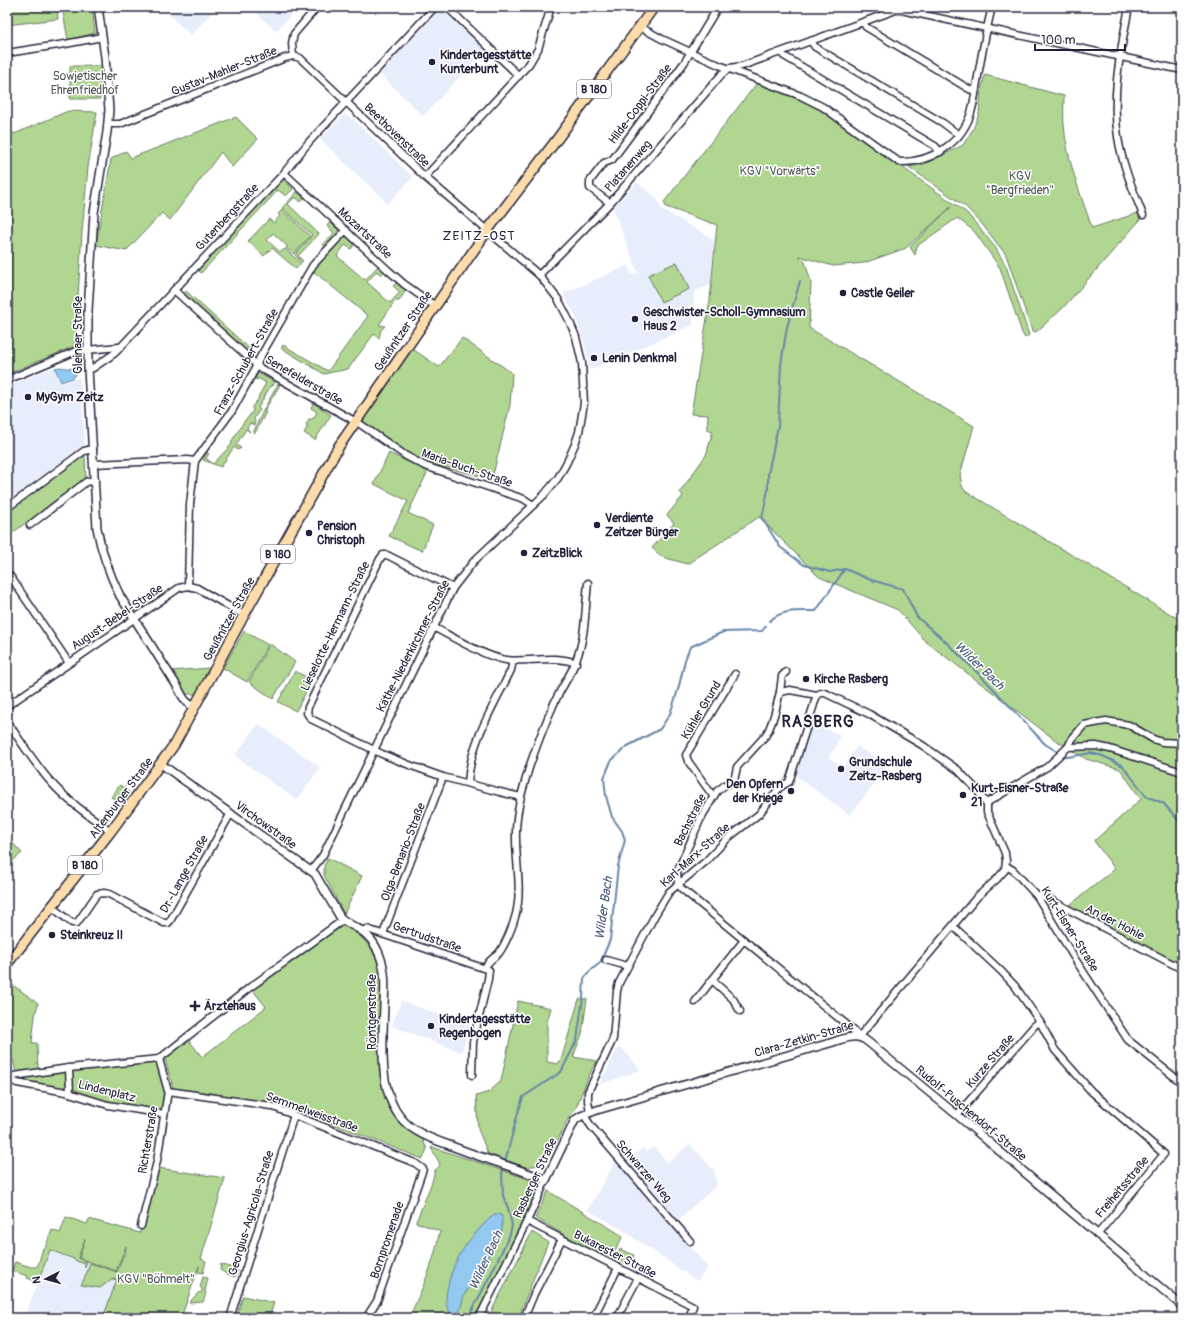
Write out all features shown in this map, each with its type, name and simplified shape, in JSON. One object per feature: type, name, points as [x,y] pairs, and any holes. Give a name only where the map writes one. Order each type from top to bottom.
[{"type":"main road","name":"Geußnitzer Straße","points":[[194,707],[330,461],[355,422],[487,231],[654,7]]},
{"type":"main road","name":"Altenburger Straße","points":[[8,960],[111,832],[161,764],[178,738],[194,707]]},
{"type":"street","name":"Gleinaer Straße","points":[[98,7],[109,98],[108,124],[93,227],[88,306],[88,369],[97,528],[117,589],[185,702],[194,707]]},
{"type":"street","name":"Gustav-Mahler-Straße","points":[[108,124],[120,124],[282,59],[293,56],[292,43],[294,34],[317,7]]},
{"type":"street","name":"Gutenbergstraße","points":[[88,369],[93,368],[115,353],[284,173],[309,142],[435,7]]},
{"type":"street","points":[[447,7],[519,76]]},
{"type":"street","points":[[425,177],[529,64],[538,49],[551,7]]},
{"type":"street","name":"Hilde-Coppi-Straße","points":[[610,203],[590,188],[590,181],[604,163],[612,160],[691,52],[718,7]]},
{"type":"street","points":[[640,27],[691,52],[801,96],[823,107],[899,162],[905,162],[925,158],[940,152],[949,146],[959,135],[972,110],[986,28],[992,7]]},
{"type":"street","points":[[1129,7],[1119,57],[1115,112],[1123,161],[1144,215]]},
{"type":"street","name":"Platanenweg","points":[[539,275],[610,203],[722,74],[730,68],[742,66],[781,52],[813,44],[895,9],[1182,70]]},
{"type":"street","points":[[863,22],[866,27],[969,89],[975,91]]},
{"type":"street","points":[[7,53],[102,36]]},
{"type":"street","points":[[813,44],[959,135]]},
{"type":"street","points":[[781,52],[784,56],[935,146],[940,152]]},
{"type":"street","name":"Beethovenstraße","points":[[293,56],[304,60],[425,177],[487,231]]},
{"type":"street","name":"Mozartstraße","points":[[284,173],[397,278],[435,306]]},
{"type":"street","name":"Franz-Schubert-Straße","points":[[195,461],[232,412],[256,365],[313,265],[346,230]]},
{"type":"street","name":"Käthe-Niederkirchner-Straße","points":[[311,871],[323,855],[453,588],[474,561],[544,496],[558,478],[573,449],[580,428],[584,395],[582,363],[573,329],[558,299],[539,275],[487,231]]},
{"type":"street","name":"Senefelderstraße","points":[[174,290],[256,365],[355,422]]},
{"type":"street","points":[[7,380],[76,351],[120,347]]},
{"type":"street","name":"Maria-Buch-Straße","points":[[355,422],[419,464],[524,498],[533,506]]},
{"type":"street","points":[[7,508],[84,451],[93,449]]},
{"type":"street","points":[[94,464],[187,460],[195,461],[190,504],[188,586],[197,588],[244,615]]},
{"type":"street","points":[[30,525],[86,482],[94,480]]},
{"type":"street","name":"Lieselotte-Hermann-Straße","points":[[374,750],[311,719],[307,713],[308,707],[380,559],[383,555],[387,555],[453,588]]},
{"type":"street","points":[[10,576],[69,663]]},
{"type":"street","points":[[472,1075],[473,1042],[488,979],[489,970],[485,968],[486,963],[502,948],[516,915],[519,900],[516,821],[521,796],[534,754],[553,705],[576,663],[582,641],[588,583]]},
{"type":"street","name":"August-Bebel-Straße","points":[[7,706],[179,588],[188,586]]},
{"type":"street","points":[[434,627],[490,656],[504,660],[560,658],[576,663]]},
{"type":"street","points":[[468,783],[469,769],[476,743],[511,670],[513,660]]},
{"type":"street","name":"Bachstraße","points":[[678,884],[677,872],[701,818],[713,796],[724,785],[734,781],[737,766],[766,735],[774,716],[782,676],[786,672]]},
{"type":"street","name":"Kühler Grund","points":[[713,796],[688,762],[686,755],[734,674]]},
{"type":"street","points":[[780,692],[790,690],[817,695],[825,693],[869,714],[922,745],[964,775],[977,790],[986,805],[1005,853],[1006,866]]},
{"type":"street","name":"Karl-Marx-Straße","points":[[587,1113],[588,1092],[613,1039],[617,991],[622,976],[664,898],[678,884],[705,862],[728,838],[759,814],[780,787],[789,782],[817,695]]},
{"type":"street","points":[[7,721],[49,781],[76,807],[111,832]]},
{"type":"street","points":[[986,805],[988,802],[1047,767],[1066,749],[1084,725],[1106,721],[1129,726],[1153,739],[1162,742],[1182,742]]},
{"type":"street","points":[[1066,749],[1096,746],[1182,772]]},
{"type":"street","points":[[374,750],[443,776],[500,792],[521,796]]},
{"type":"street","name":"Virchowstraße","points":[[161,764],[311,871],[318,878],[343,920]]},
{"type":"street","name":"Olga-Benario-Straße","points":[[383,934],[443,776]]},
{"type":"street","name":"Dr.-Lange Straße","points":[[52,907],[72,923],[77,923],[97,894],[104,893],[109,894],[164,923],[168,923],[231,813]]},
{"type":"street","name":"Kurt-Eisner-Straße","points":[[1006,866],[1013,870],[1037,896],[1073,956],[1128,1040],[1182,1083]]},
{"type":"street","name":"Clara-Zetkin-Straße","points":[[587,1113],[830,1043],[853,1037],[859,1037],[980,894],[1002,874],[1006,866]]},
{"type":"street","name":"Rudolf-Puschendorf-Straße","points":[[678,884],[848,1026],[859,1037],[868,1042],[957,1115],[1182,1306]]},
{"type":"street","name":"An der Hohle","points":[[1037,896],[1043,896],[1182,969]]},
{"type":"street","points":[[159,1059],[249,988],[343,920]]},
{"type":"street","name":"Röntgenstraße","points":[[343,920],[369,937],[380,955],[384,970],[385,984],[383,1048],[384,1069],[392,1103],[403,1120],[415,1130],[429,1138],[546,1180]]},
{"type":"street","points":[[953,926],[1008,978],[1026,1000],[1040,1022]]},
{"type":"street","name":"Gertrudstraße","points":[[362,931],[367,929],[485,968]]},
{"type":"street","points":[[695,1002],[744,940]]},
{"type":"street","points":[[606,960],[627,966]]},
{"type":"street","points":[[712,980],[732,999],[740,1011]]},
{"type":"street","name":"Kurze Straße","points":[[957,1115],[1035,1025],[1040,1022]]},
{"type":"street","name":"Freiheitsstraße","points":[[1040,1022],[1055,1050],[1091,1091],[1164,1154],[1097,1235]]},
{"type":"street","name":"Lindenplatz","points":[[9,1077],[69,1068],[159,1059]]},
{"type":"street","name":"Richterstraße","points":[[141,1226],[156,1161],[168,1090],[159,1059]]},
{"type":"street","name":"Lindenplatz","points":[[69,1068],[70,1093]]},
{"type":"street","name":"Lindenplatz","points":[[9,1077],[17,1083],[70,1093],[108,1105],[164,1114]]},
{"type":"street","name":"Semmelweisstraße","points":[[168,1090],[269,1105],[415,1163],[421,1167]]},
{"type":"street","name":"Rasberger Straße","points":[[479,1318],[573,1123],[579,1117],[587,1113]]},
{"type":"street","name":"Schwarzer Weg","points":[[587,1113],[590,1124],[690,1241]]},
{"type":"street","name":"Georgius-Agricola-Straße","points":[[230,1318],[294,1115]]},
{"type":"street","name":"Bornpromenade","points":[[366,1318],[377,1301],[423,1169],[421,1167]]},
{"type":"street","name":"Bukarester Straße","points":[[527,1221],[693,1306],[689,1318]]},
{"type":"street","points":[[524,1318],[536,1288],[562,1239]]},
{"type":"street","points":[[592,1318],[618,1268]]},
{"type":"street","points":[[617,1318],[638,1278]]},
{"type":"shaded area","points":[[166,7],[217,7],[191,35],[164,10]]},
{"type":"shaded area","points":[[250,7],[298,7],[276,31]]},
{"type":"shaded area","name":"Kindertagesstätte Kunterbunt","points":[[440,8],[485,50],[423,116],[379,73]]},
{"type":"shaded area","points":[[344,115],[353,119],[413,177],[387,204],[320,139]]},
{"type":"shaded area","name":"Geschwister-Scholl-Gymnasium Haus 2","points":[[637,182],[656,197],[662,210],[715,240],[711,284],[694,292],[693,325],[590,370],[584,342],[574,313],[563,294],[628,265],[632,275],[638,273],[613,208]]},
{"type":"shaded area","points":[[55,367],[61,384],[80,377],[85,444],[12,498],[7,489],[7,386]]},
{"type":"shaded area","points":[[258,724],[320,767],[297,800],[235,756]]},
{"type":"shaded area","name":"Grundschule Zeitz-Rasberg","points":[[812,724],[840,735],[835,748],[828,758],[844,766],[857,746],[888,766],[850,815],[796,776]]},
{"type":"shaded area","name":"Kindertagesstätte Regenbogen","points":[[401,1001],[471,1026],[461,1052],[392,1026]]},
{"type":"shaded area","points":[[619,1046],[640,1070],[599,1085]]},
{"type":"shaded area","points":[[690,1144],[714,1171],[717,1185],[678,1220],[627,1161],[643,1148],[646,1152],[654,1147],[668,1163]]},
{"type":"shaded area","points":[[616,1160],[708,1268],[697,1281],[618,1227],[588,1210]]},
{"type":"shaded area","points":[[89,1219],[135,1232],[103,1318],[24,1318],[50,1250],[75,1259]]},
{"type":"green space","points":[[7,7],[57,7],[58,19],[7,25]]},
{"type":"green space","points":[[62,7],[92,7],[95,33],[68,40]]},
{"type":"green space","name":"Sowjetischer Ehrenfriedhof","points":[[70,66],[100,66],[100,99],[70,99]]},
{"type":"green space","name":"KGV \"Bergfrieden\"","points":[[985,75],[1064,96],[1065,137],[1075,176],[1092,228],[1138,213],[1140,220],[1062,309],[1036,332],[1032,331],[1006,255],[982,224],[966,207],[909,167],[925,164],[963,145],[973,129],[979,114],[981,90]]},
{"type":"green space","name":"KGV \"Vorwärts\"","points":[[757,83],[798,98],[824,112],[967,213],[995,247],[1006,266],[1029,335],[1025,338],[1022,333],[1000,268],[974,231],[957,218],[917,246],[915,255],[910,247],[951,207],[906,248],[864,263],[833,266],[799,256],[805,262],[811,282],[809,328],[974,426],[960,475],[962,486],[965,491],[1182,621],[1182,965],[1066,908],[1115,869],[1094,841],[1141,799],[1120,769],[1086,759],[1054,739],[925,641],[898,610],[819,577],[759,517],[687,564],[662,557],[652,548],[674,523],[667,515],[683,496],[680,492],[706,455],[713,431],[707,429],[708,415],[691,414],[710,300],[717,225],[666,207],[664,202]]},
{"type":"green space","points":[[68,111],[97,112],[88,167],[82,232],[75,346],[7,374],[7,126],[14,134]]},
{"type":"green space","points":[[236,117],[258,139],[232,167],[221,152],[170,220],[162,213],[126,251],[96,245],[111,159],[126,151],[131,158]]},
{"type":"green space","points":[[283,179],[293,189],[286,196],[278,190],[201,273],[197,269]]},
{"type":"green space","points":[[297,192],[304,198],[301,202],[295,197],[288,204],[319,234],[298,256],[303,261],[302,262],[295,255],[312,235],[282,208]]},
{"type":"green space","points":[[282,210],[310,236],[294,254],[286,248],[287,246],[273,233],[267,240],[280,252],[285,249],[301,263],[296,269],[272,248],[264,256],[248,241],[269,219],[273,223],[280,216],[278,214]]},
{"type":"green space","points":[[330,222],[339,232],[325,247],[323,245],[334,233],[327,226]]},
{"type":"green space","points":[[344,236],[355,244],[351,249],[345,245],[337,256],[365,280],[378,266],[384,271],[381,275],[377,271],[367,282],[390,303],[400,292],[393,286],[397,282],[406,290],[399,301],[395,301],[379,325],[385,326],[381,330],[379,338],[374,334],[348,369],[324,374],[281,348],[283,345],[328,371],[368,316],[313,271]]},
{"type":"green space","points":[[677,262],[689,289],[661,302],[648,275]]},
{"type":"green space","points":[[186,291],[252,351],[249,354],[184,294]]},
{"type":"green space","points":[[462,338],[512,373],[510,405],[492,479],[419,461],[396,447],[361,422],[411,348],[439,367]]},
{"type":"green space","points":[[258,373],[275,382],[273,386],[271,385],[258,408],[260,410],[254,418],[254,425],[250,423],[247,428],[250,432],[246,429],[236,445],[241,448],[238,450],[234,447],[221,467],[213,464],[232,444],[231,442],[245,420],[253,411],[252,407],[259,398],[258,397],[266,383],[258,378],[257,380],[255,379]]},
{"type":"green space","points":[[278,384],[280,385],[264,411],[266,412],[255,433],[253,433],[263,411]]},
{"type":"green space","points":[[313,403],[331,415],[315,440],[304,433],[308,426],[306,425],[309,419],[313,419],[317,412],[311,408]]},
{"type":"green space","points":[[207,452],[209,454],[206,458],[213,464],[203,460]]},
{"type":"green space","points":[[389,453],[428,471],[408,513],[433,525],[422,551],[389,536],[408,501],[374,484]]},
{"type":"green space","points":[[85,455],[86,478],[7,537],[7,512]]},
{"type":"green space","points":[[244,631],[268,645],[247,682],[223,668]]},
{"type":"green space","points":[[270,644],[295,662],[273,699],[249,682]]},
{"type":"green space","points":[[210,668],[196,694],[185,694],[170,671]]},
{"type":"green space","points":[[295,671],[312,680],[296,711],[278,702]]},
{"type":"green space","points":[[120,785],[129,792],[120,804],[111,797]]},
{"type":"green space","points":[[10,840],[22,853],[7,866],[7,843]]},
{"type":"green space","points":[[328,858],[362,876],[344,914],[324,875],[324,866]]},
{"type":"green space","points":[[342,926],[347,927],[358,934],[371,948],[379,965],[382,983],[381,1060],[392,1109],[421,1136],[427,1149],[423,1159],[284,1105],[173,1088],[165,1059],[188,1039],[202,1057],[266,1007],[252,989]]},
{"type":"green space","points":[[7,981],[38,1003],[32,1043],[37,1043],[38,1070],[16,1074],[13,1059],[7,1060]]},
{"type":"green space","points":[[579,999],[587,999],[582,1034],[573,1057],[597,1061],[590,1073],[575,1110],[569,1117],[555,1146],[543,1165],[531,1166],[529,1168],[488,1154],[478,1129],[476,1096],[489,1092],[501,1081],[518,1001],[551,1008],[547,1022],[547,1062],[558,1064],[562,1057]]},
{"type":"green space","points":[[156,1062],[165,1088],[161,1110],[110,1102],[71,1093],[71,1071]]},
{"type":"green space","points":[[67,1071],[67,1091],[15,1079]]},
{"type":"green space","points":[[432,1147],[528,1179],[533,1186],[534,1198],[531,1206],[475,1318],[409,1318],[427,1277],[439,1234],[441,1232],[416,1222],[432,1182],[435,1170],[440,1166],[431,1148]],"holes":[[[485,1223],[502,1231],[498,1234],[484,1266],[480,1265],[478,1270],[480,1272],[464,1295],[460,1310],[447,1306],[447,1294],[452,1272],[470,1241]]]},
{"type":"green space","name":"KGV \"Böhmelt\"","points":[[158,1168],[225,1178],[201,1259],[206,1261],[203,1273],[198,1272],[199,1266],[181,1318],[103,1318],[117,1279],[111,1280],[100,1288],[81,1285],[90,1263],[117,1272],[123,1255],[125,1255],[126,1246],[116,1271],[79,1258],[85,1239],[78,1258],[87,1262],[85,1268],[85,1264],[50,1250],[38,1282],[27,1278],[28,1276],[12,1271],[15,1262],[31,1267],[36,1267],[38,1265],[43,1248],[45,1248],[52,1230],[60,1233],[66,1217],[87,1224],[89,1219],[140,1233]]},
{"type":"green space","points":[[548,1191],[623,1236],[610,1261],[535,1218]]},
{"type":"green space","points":[[532,1232],[548,1242],[518,1318],[488,1318]]},
{"type":"green space","points":[[620,1249],[634,1255],[630,1265],[616,1259]]},
{"type":"green space","points":[[221,1264],[238,1270],[235,1277],[220,1270]]},
{"type":"green space","points":[[203,1277],[208,1278],[203,1302],[189,1303],[198,1293],[202,1292],[200,1287]]},
{"type":"green space","points":[[243,1296],[274,1303],[269,1318],[236,1318]]},
{"type":"water","points":[[55,368],[75,369],[76,375],[73,378],[61,382]]},
{"type":"water","points":[[494,1214],[502,1216],[502,1231],[498,1234],[484,1266],[480,1265],[478,1270],[480,1272],[464,1295],[460,1310],[454,1317],[447,1307],[446,1295],[454,1266],[467,1243]]},
{"type":"waterway","points":[[800,281],[787,327],[781,364],[778,426],[768,474],[768,490],[762,518],[780,547],[804,565],[830,572],[845,569]]},
{"type":"waterway","name":"Wilder Bach","points":[[845,569],[871,580],[903,589],[917,617],[947,643],[987,682],[1045,744],[1064,756],[1068,757],[1091,753],[1103,756],[1123,766],[1146,796],[1163,803],[1182,824]]},
{"type":"waterway","name":"Wilder Bach","points":[[770,621],[779,614],[797,611],[816,611],[844,570]]},
{"type":"waterway","name":"Wilder Bach","points":[[468,1318],[510,1234],[512,1225],[508,1208],[503,1196],[502,1174],[523,1097],[561,1072],[577,1040],[584,979],[590,971],[600,963],[610,940],[618,866],[625,840],[622,831],[612,817],[606,796],[604,778],[611,761],[626,747],[660,729],[670,714],[690,647],[723,632],[762,631],[766,626]]},
{"type":"place","name":"Kindertagesstätte Kunterbunt","points":[[432,62]]},
{"type":"place","name":"Castle Geiler","points":[[843,293]]},
{"type":"place","name":"Geschwister-Scholl-Gymnasium Haus 2","points":[[635,319]]},
{"type":"place","name":"Lenin Denkmal","points":[[594,358]]},
{"type":"place","name":"MyGym Zeitz","points":[[28,397]]},
{"type":"place","name":"Verdiente Zeitzer Bürger","points":[[597,525]]},
{"type":"place","name":"Pension Christoph","points":[[309,533]]},
{"type":"place","name":"ZeitzBlick","points":[[524,553]]},
{"type":"place","name":"Kirche Rasberg","points":[[806,679]]},
{"type":"place","name":"Grundschule Zeitz-Rasberg","points":[[841,769]]},
{"type":"place","name":"Den Opfern der Kriege","points":[[791,791]]},
{"type":"place","name":"Kurt-Eisner-Straße 21","points":[[963,795]]},
{"type":"place","name":"Steinkreuz II","points":[[52,935]]},
{"type":"place","name":"Ärztehaus","points":[[195,1006]]},
{"type":"place","name":"Kindertagesstätte Regenbogen","points":[[431,1026]]},
{"type":"district","name":"ZEITZ-OST","points":[[479,235]]},
{"type":"district","name":"RASBERG","points":[[818,721]]}]
